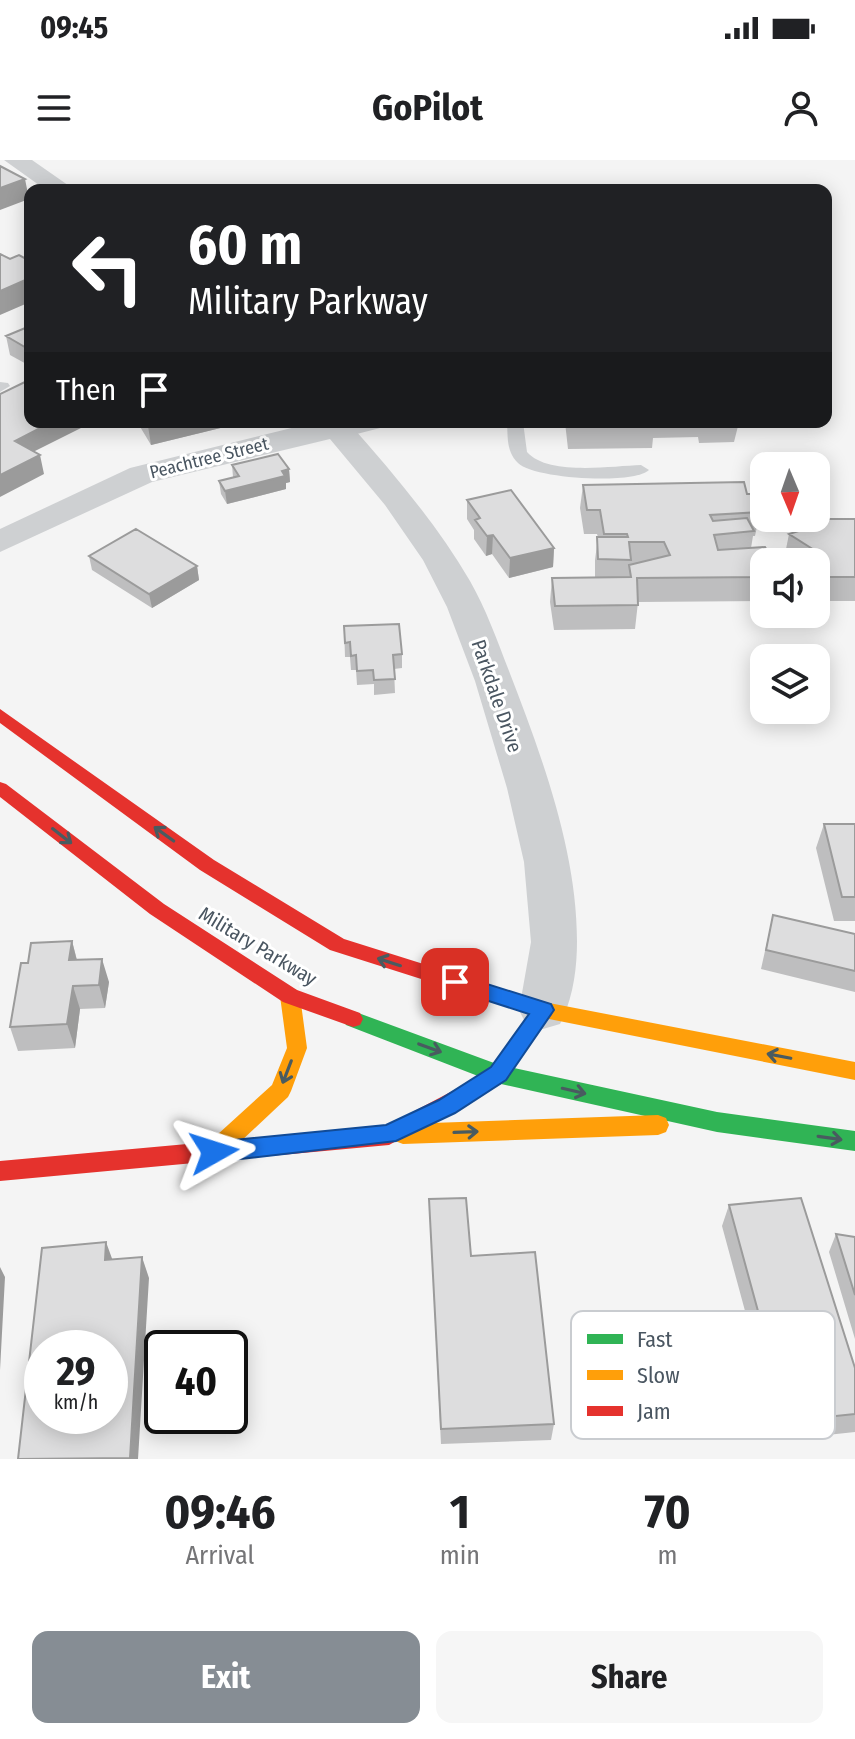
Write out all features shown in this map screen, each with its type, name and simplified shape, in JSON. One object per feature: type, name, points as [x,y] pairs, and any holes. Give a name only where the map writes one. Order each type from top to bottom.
[{"type":"main road","name":"Military Parkway","points":[[0,715],[207,865],[337,945],[543,1010],[855,1071]]},
{"type":"main road","name":"Military Parkway","points":[[0,788],[157,909],[290,996],[498,1074],[717,1122],[855,1141]]},
{"type":"main road","points":[[214,1152],[280,1091],[297,1048],[290,996]]},
{"type":"main road","points":[[389,1135],[447,1106],[498,1074],[543,1010]]},
{"type":"main road","points":[[0,1171],[389,1135],[717,1122]]},
{"type":"street","points":[[16,160],[54,184]]},
{"type":"street","name":"Peachtree Street","points":[[0,542],[141,475],[176,464],[336,428]]},
{"type":"street","name":"Parkdale Drive","points":[[336,428],[412,519],[454,582],[493,679],[535,818],[549,895],[554,931],[553,970],[543,1010]]},
{"type":"lane","points":[[516,428],[519,455],[529,464],[545,471],[641,470]]},
{"type":"building","points":[[0,166],[25,179],[0,188]]},
{"type":"building","points":[[0,254],[10,259],[19,255],[24,258],[24,281],[0,291]]},
{"type":"building","points":[[24,328],[24,346],[6,336]]},
{"type":"building","points":[[24,382],[24,428],[40,428],[15,441],[40,455],[0,475],[0,394]]},
{"type":"building","points":[[278,454],[289,469],[282,471],[285,476],[225,491],[219,481],[239,476],[232,465]]},
{"type":"building","points":[[744,482],[747,494],[750,494],[750,513],[710,515],[713,521],[747,518],[750,531],[714,535],[718,550],[765,547],[766,548],[750,548],[750,577],[637,578],[638,605],[555,606],[552,578],[631,577],[629,565],[670,555],[664,542],[629,542],[631,560],[598,559],[597,537],[628,537],[627,534],[604,534],[600,510],[587,510],[583,485]]},
{"type":"building","points":[[511,490],[554,548],[510,558],[493,535],[487,536],[475,520],[480,518],[467,500]]},
{"type":"building","points":[[830,519],[855,519],[855,577],[830,577],[830,548],[811,548],[789,534],[830,532]]},
{"type":"building","points":[[136,529],[197,566],[149,594],[89,556]]},
{"type":"building","points":[[399,624],[402,654],[393,655],[395,679],[374,680],[373,670],[357,671],[356,655],[351,656],[350,642],[345,643],[344,626]]},
{"type":"building","points":[[824,824],[855,824],[855,897],[842,897]]},
{"type":"building","points":[[773,915],[855,934],[855,971],[766,950]]},
{"type":"building","points":[[72,941],[69,960],[102,959],[99,985],[73,986],[67,1024],[10,1027],[21,963],[28,963],[31,943]]},
{"type":"building","points":[[466,1198],[471,1256],[535,1252],[554,1424],[441,1429],[429,1199]]},
{"type":"building","points":[[801,1198],[855,1368],[855,1414],[835,1416],[835,1311],[758,1311],[729,1205]]},
{"type":"building","points":[[836,1234],[855,1237],[855,1295]]},
{"type":"building","points":[[106,1242],[105,1260],[142,1257],[130,1458],[18,1459],[24,1406],[24,1434],[128,1434],[128,1330],[33,1330],[42,1248]]},
{"type":"traffic: fast","points":[[479,1086],[498,1074],[543,1010]]},
{"type":"traffic: fast","points":[[353,1019],[498,1074],[717,1122],[855,1141]]},
{"type":"traffic: slow","points":[[214,1152],[280,1091],[297,1048],[290,996]]},
{"type":"traffic: slow","points":[[544,1010],[855,1071]]},
{"type":"traffic: slow","points":[[403,1134],[658,1125]]},
{"type":"traffic: jam","points":[[0,715],[207,865],[337,945],[544,1010]]},
{"type":"traffic: jam","points":[[0,788],[157,909],[290,996],[353,1019]]},
{"type":"traffic: jam","points":[[0,1171],[389,1135],[479,1086]]},
{"type":"route","points":[[214,1152],[389,1135],[447,1106],[498,1074],[543,1010],[455,982]]}]
